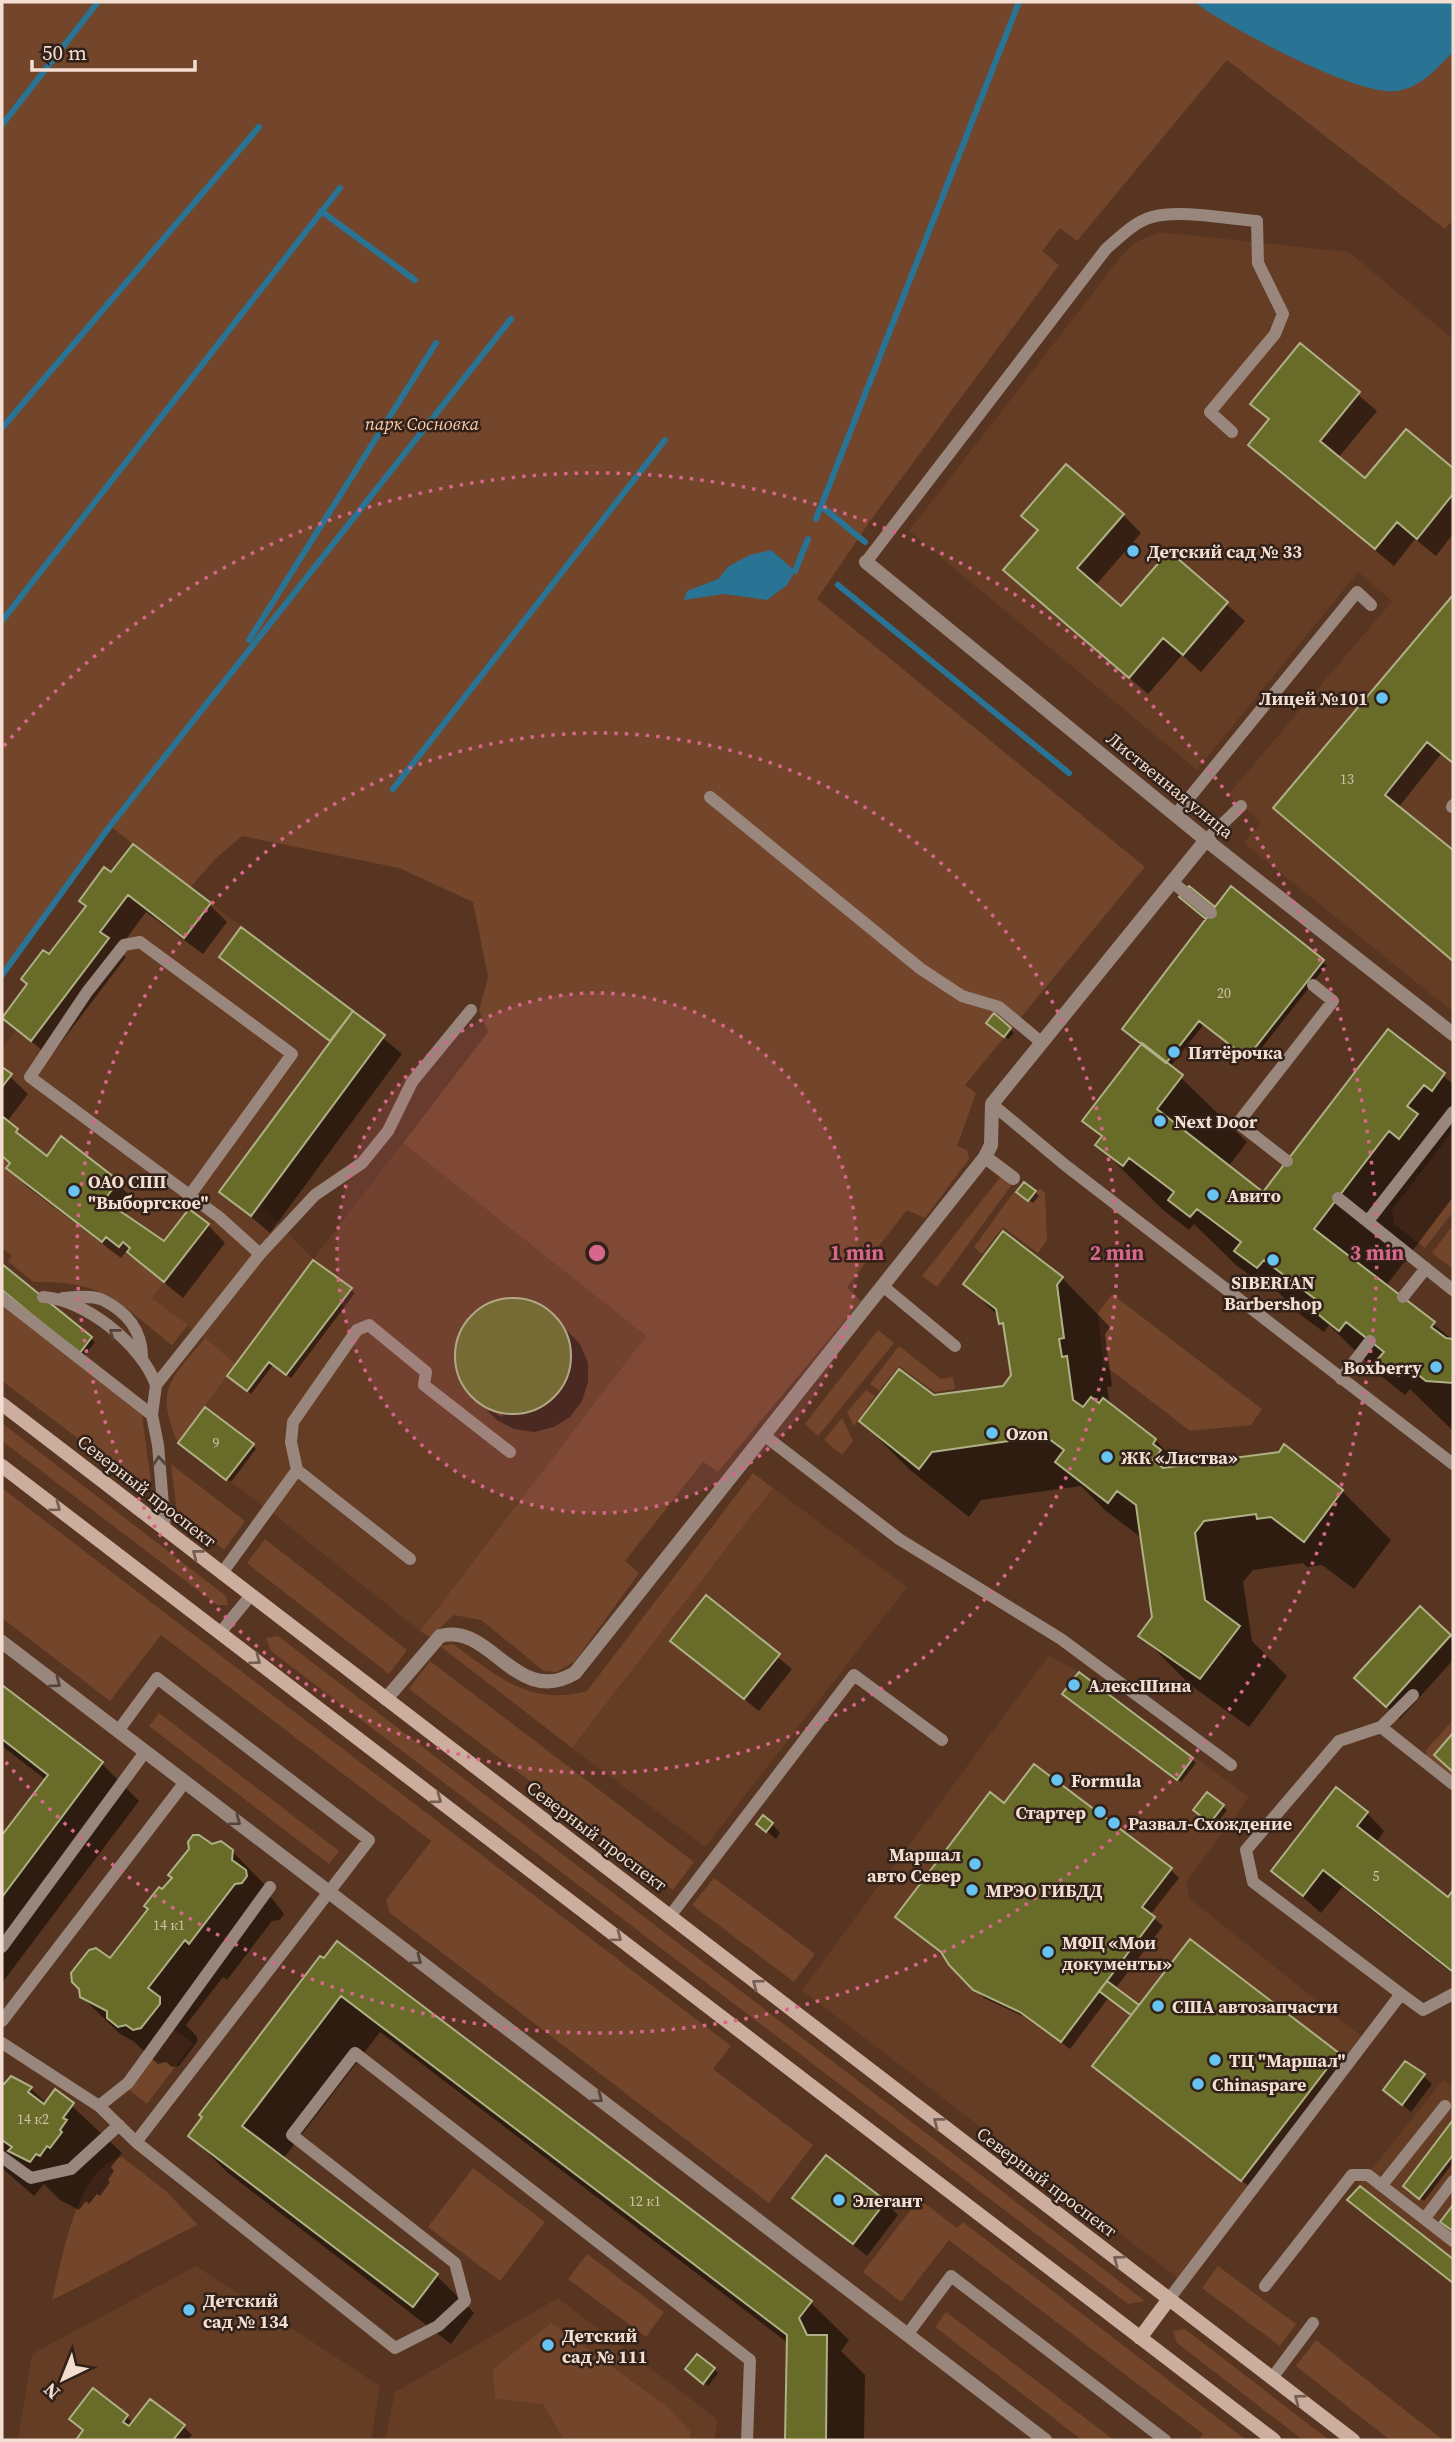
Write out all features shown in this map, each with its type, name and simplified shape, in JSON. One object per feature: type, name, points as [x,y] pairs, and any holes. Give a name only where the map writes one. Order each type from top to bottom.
[{"type":"main road","name":"Северный проспект","points":[[2,1404],[1353,2440]]},
{"type":"main road","points":[[2,1466],[1274,2440]]},
{"type":"main road","points":[[1140,2338],[1169,2299]]},
{"type":"street","name":"Лиственная улица","points":[[866,562],[1206,840],[1453,1034]]},
{"type":"street","points":[[386,1699],[440,1636],[452,1633],[467,1637],[528,1679],[544,1683],[566,1679],[575,1673],[985,1157],[991,1145],[992,1104],[1206,840]]},
{"type":"street","points":[[985,1157],[1015,1180]]},
{"type":"street","points":[[2,1642],[1045,2440]]},
{"type":"lane","points":[[866,562],[1106,249],[1127,230],[1151,217],[1173,215],[1258,221],[1258,263],[1283,314],[1275,334],[1210,412],[1232,432]]},
{"type":"lane","points":[[1176,814],[1357,592],[1371,605]]},
{"type":"lane","points":[[710,797],[921,969],[962,996],[999,1007],[1041,1042]]},
{"type":"lane","points":[[1206,840],[1241,806]]},
{"type":"lane","points":[[1172,882],[1210,913]]},
{"type":"lane","points":[[190,1195],[292,1054],[139,942],[124,945],[87,992],[30,1077],[190,1195],[260,1254]]},
{"type":"lane","points":[[1287,1161],[1238,1123],[1333,1001],[1313,985]]},
{"type":"lane","points":[[165,1529],[158,1445],[152,1415],[156,1385],[260,1254],[315,1195],[362,1163],[388,1131],[412,1082],[471,1010]]},
{"type":"lane","points":[[992,1104],[1065,1165],[1453,1464]]},
{"type":"lane","points":[[1368,1221],[1453,1112]]},
{"type":"lane","points":[[1338,1198],[1453,1290]]},
{"type":"lane","points":[[1403,1297],[1426,1268]]},
{"type":"lane","points":[[884,1287],[955,1346]]},
{"type":"lane","points":[[2,1294],[152,1415]]},
{"type":"lane","points":[[43,1297],[102,1299],[137,1328],[142,1338],[142,1357]]},
{"type":"lane","points":[[57,1298],[80,1307],[142,1357],[156,1385]]},
{"type":"lane","points":[[410,1559],[297,1470],[290,1442],[293,1422],[357,1330],[369,1325],[426,1372],[424,1385],[510,1452]]},
{"type":"lane","points":[[1341,1379],[1370,1341]]},
{"type":"lane","points":[[765,1436],[899,1539],[1061,1639],[1231,1765]]},
{"type":"lane","points":[[222,1573],[297,1470]]},
{"type":"lane","points":[[220,1633],[251,1595]]},
{"type":"lane","points":[[670,1916],[854,1675],[942,1740]]},
{"type":"lane","points":[[118,1731],[157,1678],[369,1840],[331,1894],[136,2142]]},
{"type":"lane","points":[[1413,1695],[1381,1727],[1339,1741],[1246,1850],[1253,1882],[1423,2010],[1453,1994]]},
{"type":"lane","points":[[1381,1727],[1453,1784]]},
{"type":"lane","points":[[2,1947],[145,1752]]},
{"type":"lane","points":[[2,2021],[185,1782]]},
{"type":"lane","points":[[99,2106],[128,2083],[270,1887]]},
{"type":"lane","points":[[1169,2299],[1401,1994]]},
{"type":"lane","points":[[2,2043],[99,2106],[136,2142],[395,2348],[438,2326],[465,2301],[455,2263],[292,2135],[355,2053],[750,2360],[747,2440]]},
{"type":"lane","points":[[1382,2185],[1445,2106]]},
{"type":"lane","points":[[2,2157],[31,2178],[71,2169],[119,2125]]},
{"type":"lane","points":[[1265,2286],[1352,2175],[1368,2175],[1453,2241]]},
{"type":"lane","points":[[1425,2218],[1453,2181]]},
{"type":"lane","points":[[907,2335],[951,2276],[1165,2440]]},
{"type":"lane","points":[[1272,2378],[1313,2323]]},
{"type":"shaded area","points":[[1159,232],[1349,252],[1453,339],[1453,1012],[1244,843],[1261,822],[1228,795],[1392,601],[1358,572],[1197,770],[909,531],[1119,259],[1136,242]]},
{"type":"shaded area","points":[[133,844],[385,1035],[260,1204],[313,1259],[403,1143],[646,1336],[420,1631],[267,1509],[178,1443],[236,1364],[152,1298],[127,1252],[130,1248],[6,1168],[10,1163],[2,1156],[2,1048],[16,1030],[2,1017],[27,984],[21,979],[43,950],[49,954],[86,906],[79,901],[104,867],[111,872]]},
{"type":"shaded area","points":[[773,1488],[907,1587],[705,1847],[572,1748]]},
{"type":"shaded area","points":[[1049,1655],[1079,1672],[1249,1797],[1187,1881],[1189,1898],[1361,2036],[1179,2279],[802,1990]]},
{"type":"shaded area","points":[[1443,2080],[1453,2088],[1453,2283],[1347,2200]]},
{"type":"shaded area","name":"Детский сад № 134","points":[[196,2266],[380,2386],[371,2440],[18,2440],[32,2354]]},
{"type":"shaded area","name":"Детский сад № 111","points":[[558,2298],[717,2419],[715,2440],[385,2440],[395,2392]]},
{"type":"green space","name":"парк Сосновка","points":[[2,2],[1453,2],[1453,220],[1445,229],[1227,60],[1077,241],[1060,228],[1042,251],[1059,265],[873,517],[817,599],[1145,867],[965,1085],[976,1093],[957,1146],[967,1150],[969,1159],[925,1218],[907,1210],[847,1287],[861,1301],[718,1472],[703,1462],[625,1561],[639,1573],[575,1661],[557,1672],[544,1671],[481,1620],[454,1615],[430,1637],[420,1631],[646,1336],[403,1143],[488,1032],[479,1011],[488,977],[473,902],[399,868],[242,836],[214,860],[190,888],[110,826],[2,975]]},
{"type":"green space","points":[[1453,1130],[1453,1212],[1425,1248],[1394,1224],[1392,1210]]},
{"type":"green space","points":[[2,1156],[10,1163],[6,1168],[106,1237],[130,1248],[127,1253],[164,1282],[152,1298],[188,1325],[172,1345],[110,1297],[78,1285],[33,1282],[8,1261],[12,1256],[2,1248]]},
{"type":"green space","points":[[1002,1175],[1013,1183],[937,1287],[922,1276]]},
{"type":"green space","points":[[1040,1188],[1045,1193],[1047,1240],[1038,1253],[1003,1227],[982,1254],[974,1247],[1014,1192],[1029,1203]]},
{"type":"green space","points":[[1453,1225],[1453,1269],[1432,1253]]},
{"type":"green space","points":[[1112,1294],[1262,1409],[1251,1425],[1190,1431],[1103,1364],[1098,1313]]},
{"type":"green space","points":[[2,1305],[142,1415],[151,1482],[141,1486],[2,1381]]},
{"type":"green space","points":[[878,1330],[894,1343],[818,1436],[805,1424]]},
{"type":"green space","points":[[205,1338],[236,1364],[178,1443],[167,1409],[167,1397],[175,1375]]},
{"type":"green space","points":[[899,1346],[941,1379],[953,1377],[955,1389],[935,1392],[899,1366],[879,1391],[870,1384]]},
{"type":"green space","points":[[866,1390],[875,1396],[854,1426],[847,1412]]},
{"type":"green space","points":[[842,1418],[853,1441],[842,1455],[824,1440]]},
{"type":"green space","points":[[2,1423],[226,1596],[228,1605],[217,1605],[2,1441]]},
{"type":"green space","points":[[171,1464],[245,1521],[224,1550],[177,1513]]},
{"type":"green space","points":[[753,1473],[773,1488],[572,1748],[440,1646],[453,1644],[500,1677],[531,1692],[566,1695],[587,1691]]},
{"type":"green space","points":[[2,1488],[731,2046],[713,2069],[813,2145],[769,2203],[390,1913],[386,1900],[431,1841],[161,1635],[110,1701],[2,1618]]},
{"type":"green space","points":[[265,1539],[407,1650],[389,1674],[247,1563]]},
{"type":"green space","points":[[278,1636],[1145,2301],[1128,2304],[271,1651],[266,1638]]},
{"type":"green space","points":[[430,1661],[694,1862],[673,1890],[409,1689]]},
{"type":"green space","points":[[159,1713],[339,1851],[329,1864],[149,1726]]},
{"type":"green space","points":[[1453,1720],[1453,1789],[1427,1768],[1426,1750]]},
{"type":"green space","points":[[714,1878],[815,1954],[794,1982],[692,1905]]},
{"type":"green space","points":[[174,2029],[193,2043],[147,2104],[128,2089]]},
{"type":"green space","points":[[122,2157],[166,2191],[198,2225],[52,2300],[66,2240],[82,2196],[106,2164]]},
{"type":"green space","points":[[473,2168],[545,2222],[500,2281],[428,2227]]},
{"type":"green space","points":[[919,2199],[957,2228],[963,2222],[1246,2440],[1199,2440],[1203,2434],[949,2240],[901,2302],[863,2272]]},
{"type":"green space","points":[[587,2254],[664,2312],[646,2337],[568,2279]]},
{"type":"green space","points":[[1218,2266],[1296,2324],[1280,2346],[1202,2288]]},
{"type":"green space","points":[[946,2312],[1114,2440],[1082,2440],[935,2327]]},
{"type":"green space","points":[[551,2323],[665,2405],[690,2431],[690,2440],[564,2440],[543,2404],[495,2399],[493,2369]]},
{"type":"green space","points":[[1185,2329],[1329,2440],[1303,2440],[1177,2343],[1173,2331]]},
{"type":"green space","points":[[1316,2340],[1443,2440],[1390,2440],[1296,2366]]},
{"type":"water","points":[[1194,2],[1453,2],[1453,52],[1413,86],[1396,91],[1377,90],[1323,72],[1293,58]]},
{"type":"water","points":[[771,550],[795,571],[787,585],[767,600],[724,594],[684,600],[687,591],[718,579],[729,566],[750,555]]},
{"type":"building","points":[[1300,343],[1360,392],[1320,441],[1365,478],[1406,429],[1453,468],[1453,494],[1417,539],[1397,522],[1375,549],[1248,445],[1269,419],[1250,404]]},
{"type":"building","points":[[1066,464],[1124,514],[1077,568],[1121,606],[1169,551],[1228,602],[1183,655],[1163,638],[1129,678],[1003,570],[1038,530],[1021,516]]},
{"type":"building","points":[[1453,595],[1453,763],[1427,742],[1385,795],[1453,850],[1453,961],[1273,808]]},
{"type":"building","points":[[133,844],[211,903],[184,938],[128,895],[100,932],[109,938],[31,1041],[2,1018],[27,984],[21,979],[43,950],[49,954],[86,906],[79,901],[104,867],[111,872]]},
{"type":"building","points":[[1189,886],[1215,907],[1206,919],[1179,897]]},
{"type":"building","points":[[1231,886],[1324,960],[1247,1058],[1199,1021],[1166,1063],[1122,1029]]},
{"type":"building","points":[[241,927],[353,1011],[330,1041],[219,957]]},
{"type":"building","points":[[353,1011],[385,1035],[251,1216],[219,1192]]},
{"type":"building","points":[[994,1013],[1011,1028],[1004,1037],[986,1023]]},
{"type":"building","points":[[1388,1029],[1445,1073],[1432,1091],[1424,1085],[1407,1106],[1418,1114],[1399,1139],[1389,1131],[1314,1229],[1435,1322],[1431,1327],[1446,1338],[1453,1339],[1453,1383],[1426,1381],[1407,1366],[1399,1376],[1377,1360],[1384,1352],[1346,1322],[1339,1331],[1313,1310],[1319,1302],[1264,1260],[1257,1268],[1234,1251],[1241,1242],[1197,1209],[1190,1217],[1168,1200],[1174,1192],[1129,1158],[1123,1166],[1095,1145],[1102,1136],[1082,1121],[1142,1043],[1183,1075],[1157,1109],[1263,1192]]},
{"type":"building","points":[[2,1067],[12,1074],[2,1087]]},
{"type":"building","name":"ОАО СПП \"Выборгское\"","points":[[2,1116],[18,1129],[16,1132],[47,1156],[61,1136],[119,1181],[104,1200],[164,1241],[189,1209],[209,1224],[164,1282],[127,1252],[130,1248],[123,1242],[119,1247],[106,1237],[102,1242],[6,1168],[10,1163],[2,1156]]},
{"type":"building","points":[[1024,1182],[1036,1191],[1028,1201],[1016,1192]]},
{"type":"building","name":"ЖК «Листва»","points":[[1003,1231],[1063,1277],[1057,1285],[1064,1338],[1059,1339],[1062,1357],[1067,1356],[1073,1400],[1083,1407],[1091,1397],[1099,1403],[1103,1398],[1156,1439],[1153,1444],[1161,1450],[1153,1460],[1163,1468],[1208,1462],[1209,1466],[1226,1464],[1225,1459],[1279,1452],[1284,1444],[1343,1490],[1304,1542],[1271,1517],[1257,1519],[1256,1514],[1204,1521],[1195,1533],[1205,1600],[1240,1626],[1200,1679],[1138,1636],[1152,1617],[1136,1505],[1117,1491],[1108,1503],[1055,1462],[1064,1450],[1045,1436],[932,1452],[919,1469],[859,1421],[899,1369],[934,1395],[1003,1386],[1011,1375],[1003,1323],[999,1324],[996,1309],[963,1284]]},
{"type":"building","points":[[313,1260],[352,1288],[286,1375],[269,1362],[247,1391],[227,1376]]},
{"type":"building","points":[[2,1264],[92,1337],[79,1354],[2,1290]]},
{"type":"building","points":[[513,1298],[535,1302],[554,1315],[567,1334],[571,1356],[567,1378],[554,1397],[535,1410],[513,1414],[491,1410],[472,1397],[459,1378],[455,1356],[459,1334],[472,1315],[491,1302]]},
{"type":"building","points":[[205,1407],[254,1444],[226,1480],[178,1443]]},
{"type":"building","points":[[706,1595],[780,1654],[744,1699],[670,1641]]},
{"type":"building","points":[[1420,1606],[1451,1635],[1386,1707],[1354,1678]]},
{"type":"building","points":[[1079,1672],[1193,1758],[1177,1780],[1062,1694]]},
{"type":"building","points":[[2,1685],[103,1762],[2,1897],[2,1835],[48,1775],[2,1739]]},
{"type":"building","points":[[1453,1733],[1453,1772],[1434,1755]]},
{"type":"building","points":[[1034,1764],[1172,1868],[1142,1907],[1155,1917],[1061,2042],[1020,2012],[973,1990],[949,1965],[941,1952],[895,1917],[990,1792],[1004,1803]]},
{"type":"building","points":[[1336,1787],[1368,1812],[1357,1826],[1448,1897],[1453,1890],[1453,1972],[1323,1870],[1303,1896],[1271,1871]]},
{"type":"building","points":[[1207,1792],[1224,1805],[1210,1823],[1193,1810]]},
{"type":"building","points":[[763,1815],[773,1823],[766,1832],[756,1824]]},
{"type":"building","points":[[193,1835],[199,1835],[212,1844],[221,1841],[233,1850],[232,1860],[246,1870],[247,1876],[242,1883],[235,1884],[189,1944],[185,1940],[148,1988],[160,1997],[160,2004],[141,2028],[133,2030],[126,2025],[118,2027],[107,2018],[107,2011],[80,1997],[79,1989],[72,1982],[71,1973],[89,1950],[96,1948],[110,1958],[148,1909],[144,1906],[159,1887],[162,1889],[172,1878],[168,1875],[189,1849],[188,1842]]},
{"type":"building","name":"ТЦ \"Маршал\"","points":[[1190,1939],[1339,2053],[1241,2181],[1092,2066]]},
{"type":"building","points":[[337,1941],[812,2301],[799,2318],[807,2335],[827,2335],[826,2440],[785,2440],[787,2335],[341,1996],[242,2126],[438,2274],[413,2307],[188,2136],[202,2117],[199,2115],[320,1956],[324,1958]]},
{"type":"building","points":[[1107,1981],[1139,2005],[1131,2015],[1099,1991]]},
{"type":"building","points":[[1405,2061],[1425,2074],[1402,2105],[1383,2090]]},
{"type":"building","points":[[11,2076],[32,2087],[28,2092],[44,2104],[55,2089],[74,2103],[63,2118],[67,2120],[60,2130],[62,2132],[50,2148],[47,2146],[40,2156],[36,2154],[30,2162],[8,2151],[12,2147],[2,2140],[2,2083]]},
{"type":"building","points":[[1453,2120],[1453,2155],[1419,2199],[1403,2186]]},
{"type":"building","name":"Элегант","points":[[826,2155],[886,2201],[853,2244],[792,2198]]},
{"type":"building","points":[[1360,2186],[1453,2259],[1453,2283],[1347,2200]]},
{"type":"building","points":[[1453,2205],[1453,2231],[1440,2222]]},
{"type":"building","points":[[697,2354],[715,2368],[703,2384],[685,2369]]},
{"type":"building","points":[[93,2388],[128,2415],[123,2422],[129,2426],[150,2399],[185,2425],[173,2440],[76,2440],[83,2430],[69,2419]]},
{"type":"waterway","points":[[2,125],[98,2]]},
{"type":"waterway","points":[[816,519],[1019,2]]},
{"type":"waterway","points":[[2,428],[259,127]]},
{"type":"waterway","points":[[2,621],[340,188]]},
{"type":"waterway","points":[[321,211],[415,280]]},
{"type":"waterway","points":[[2,975],[110,826],[511,319]]},
{"type":"waterway","points":[[249,640],[436,343]]},
{"type":"waterway","points":[[393,789],[665,440]]},
{"type":"waterway","points":[[821,506],[865,542]]},
{"type":"waterway","points":[[795,571],[808,539]]},
{"type":"waterway","points":[[838,585],[1069,773]]},
{"type":"place","name":"Детский сад № 33","points":[[1133,551]]},
{"type":"place","name":"Лицей №101","points":[[1382,698]]},
{"type":"place","name":"Пятёрочка","points":[[1174,1052]]},
{"type":"place","name":"Next Door","points":[[1160,1121]]},
{"type":"place","name":"ОАО СПП \"Выборгское\"","points":[[74,1191]]},
{"type":"place","name":"Авито","points":[[1213,1195]]},
{"type":"place","name":"SIBERIAN Barbershop","points":[[1273,1260]]},
{"type":"place","name":"Boxberry","points":[[1436,1367]]},
{"type":"place","name":"Ozon","points":[[992,1433]]},
{"type":"place","name":"ЖК «Листва»","points":[[1107,1457]]},
{"type":"place","name":"АлексШина","points":[[1074,1685]]},
{"type":"place","name":"Formula","points":[[1057,1780]]},
{"type":"place","name":"Стартер","points":[[1100,1812]]},
{"type":"place","name":"Развал-Схождение","points":[[1114,1823]]},
{"type":"place","name":"Маршал авто Север","points":[[975,1864]]},
{"type":"place","name":"МРЭО ГИБДД","points":[[972,1890]]},
{"type":"place","name":"МФЦ «Мои документы»","points":[[1048,1952]]},
{"type":"place","name":"США автозапчасти","points":[[1158,2006]]},
{"type":"place","name":"ТЦ \"Маршал\"","points":[[1215,2060]]},
{"type":"place","name":"Chinaspare","points":[[1198,2084]]},
{"type":"place","name":"Элегант","points":[[839,2200]]},
{"type":"place","name":"Детский сад № 134","points":[[189,2310]]},
{"type":"place","name":"Детский сад № 111","points":[[548,2345]]}]
